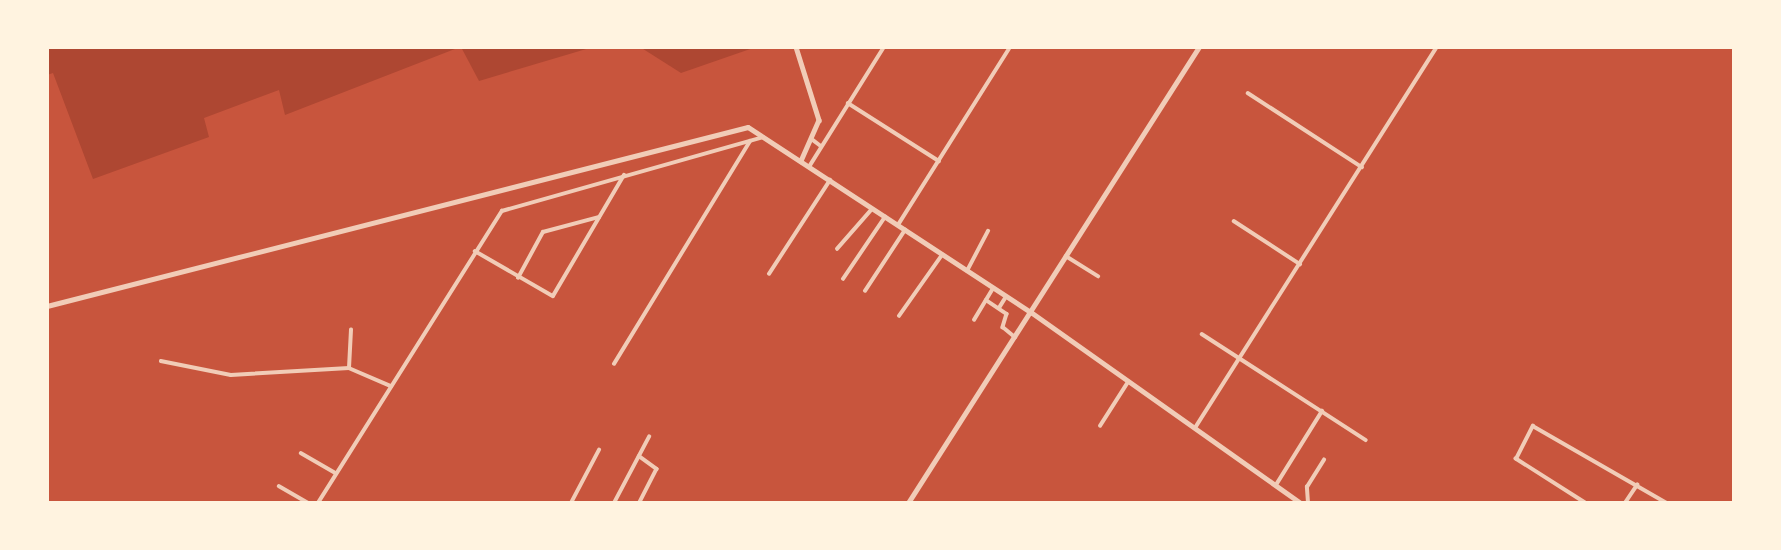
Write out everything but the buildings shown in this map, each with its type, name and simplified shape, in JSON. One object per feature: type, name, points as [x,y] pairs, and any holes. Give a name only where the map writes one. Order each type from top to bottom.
[{"type":"street","points":[[796,47],[819,120],[813,140],[801,161]]},
{"type":"street","points":[[809,167],[884,47]]},
{"type":"street","points":[[908,503],[1199,47]]},
{"type":"street","points":[[1195,428],[1437,47]]},
{"type":"street","points":[[897,225],[1009,49]]},
{"type":"street","points":[[1248,93],[1362,167]]},
{"type":"street","points":[[848,103],[939,161]]},
{"type":"street","points":[[47,306],[748,127],[1031,312],[1301,503]]},
{"type":"street","points":[[318,503],[475,251],[507,208],[764,137]]},
{"type":"street","points":[[813,140],[821,146]]},
{"type":"street","points":[[614,364],[750,141]]},
{"type":"street","points":[[475,251],[518,278],[554,296],[624,175]]},
{"type":"street","points":[[769,274],[830,180]]},
{"type":"street","points":[[837,249],[872,209]]},
{"type":"street","points":[[843,279],[885,217]]},
{"type":"street","points":[[518,278],[543,232],[599,218]]},
{"type":"street","points":[[1234,221],[1300,264]]},
{"type":"street","points":[[865,291],[905,230]]},
{"type":"street","points":[[967,271],[988,232]]},
{"type":"street","points":[[899,316],[943,255]]},
{"type":"street","points":[[1066,256],[1098,276]]},
{"type":"street","points":[[974,320],[993,288]]},
{"type":"street","points":[[999,308],[1006,297]]},
{"type":"street","points":[[986,300],[1007,314],[1004,329],[1015,337]]},
{"type":"street","points":[[349,368],[351,330]]},
{"type":"street","points":[[1202,334],[1366,440]]},
{"type":"street","points":[[161,361],[231,375],[349,368],[391,386]]},
{"type":"street","points":[[1100,426],[1128,382]]},
{"type":"street","points":[[1276,485],[1322,411]]},
{"type":"street","points":[[1585,503],[1516,459],[1533,426],[1667,503]]},
{"type":"street","points":[[614,503],[649,437]]},
{"type":"street","points":[[571,503],[599,450]]},
{"type":"street","points":[[301,453],[335,473]]},
{"type":"street","points":[[639,456],[657,468],[640,503]]},
{"type":"street","points":[[1308,503],[1307,488],[1324,460]]},
{"type":"street","points":[[1625,503],[1637,485]]},
{"type":"street","points":[[279,486],[309,503]]},
{"type":"shaded area","points":[[47,47],[460,47],[285,115],[279,90],[204,118],[209,137],[93,179],[53,73],[47,75]]},
{"type":"shaded area","points":[[461,47],[593,47],[479,81]]},
{"type":"shaded area","points":[[640,47],[756,47],[681,73]]}]
